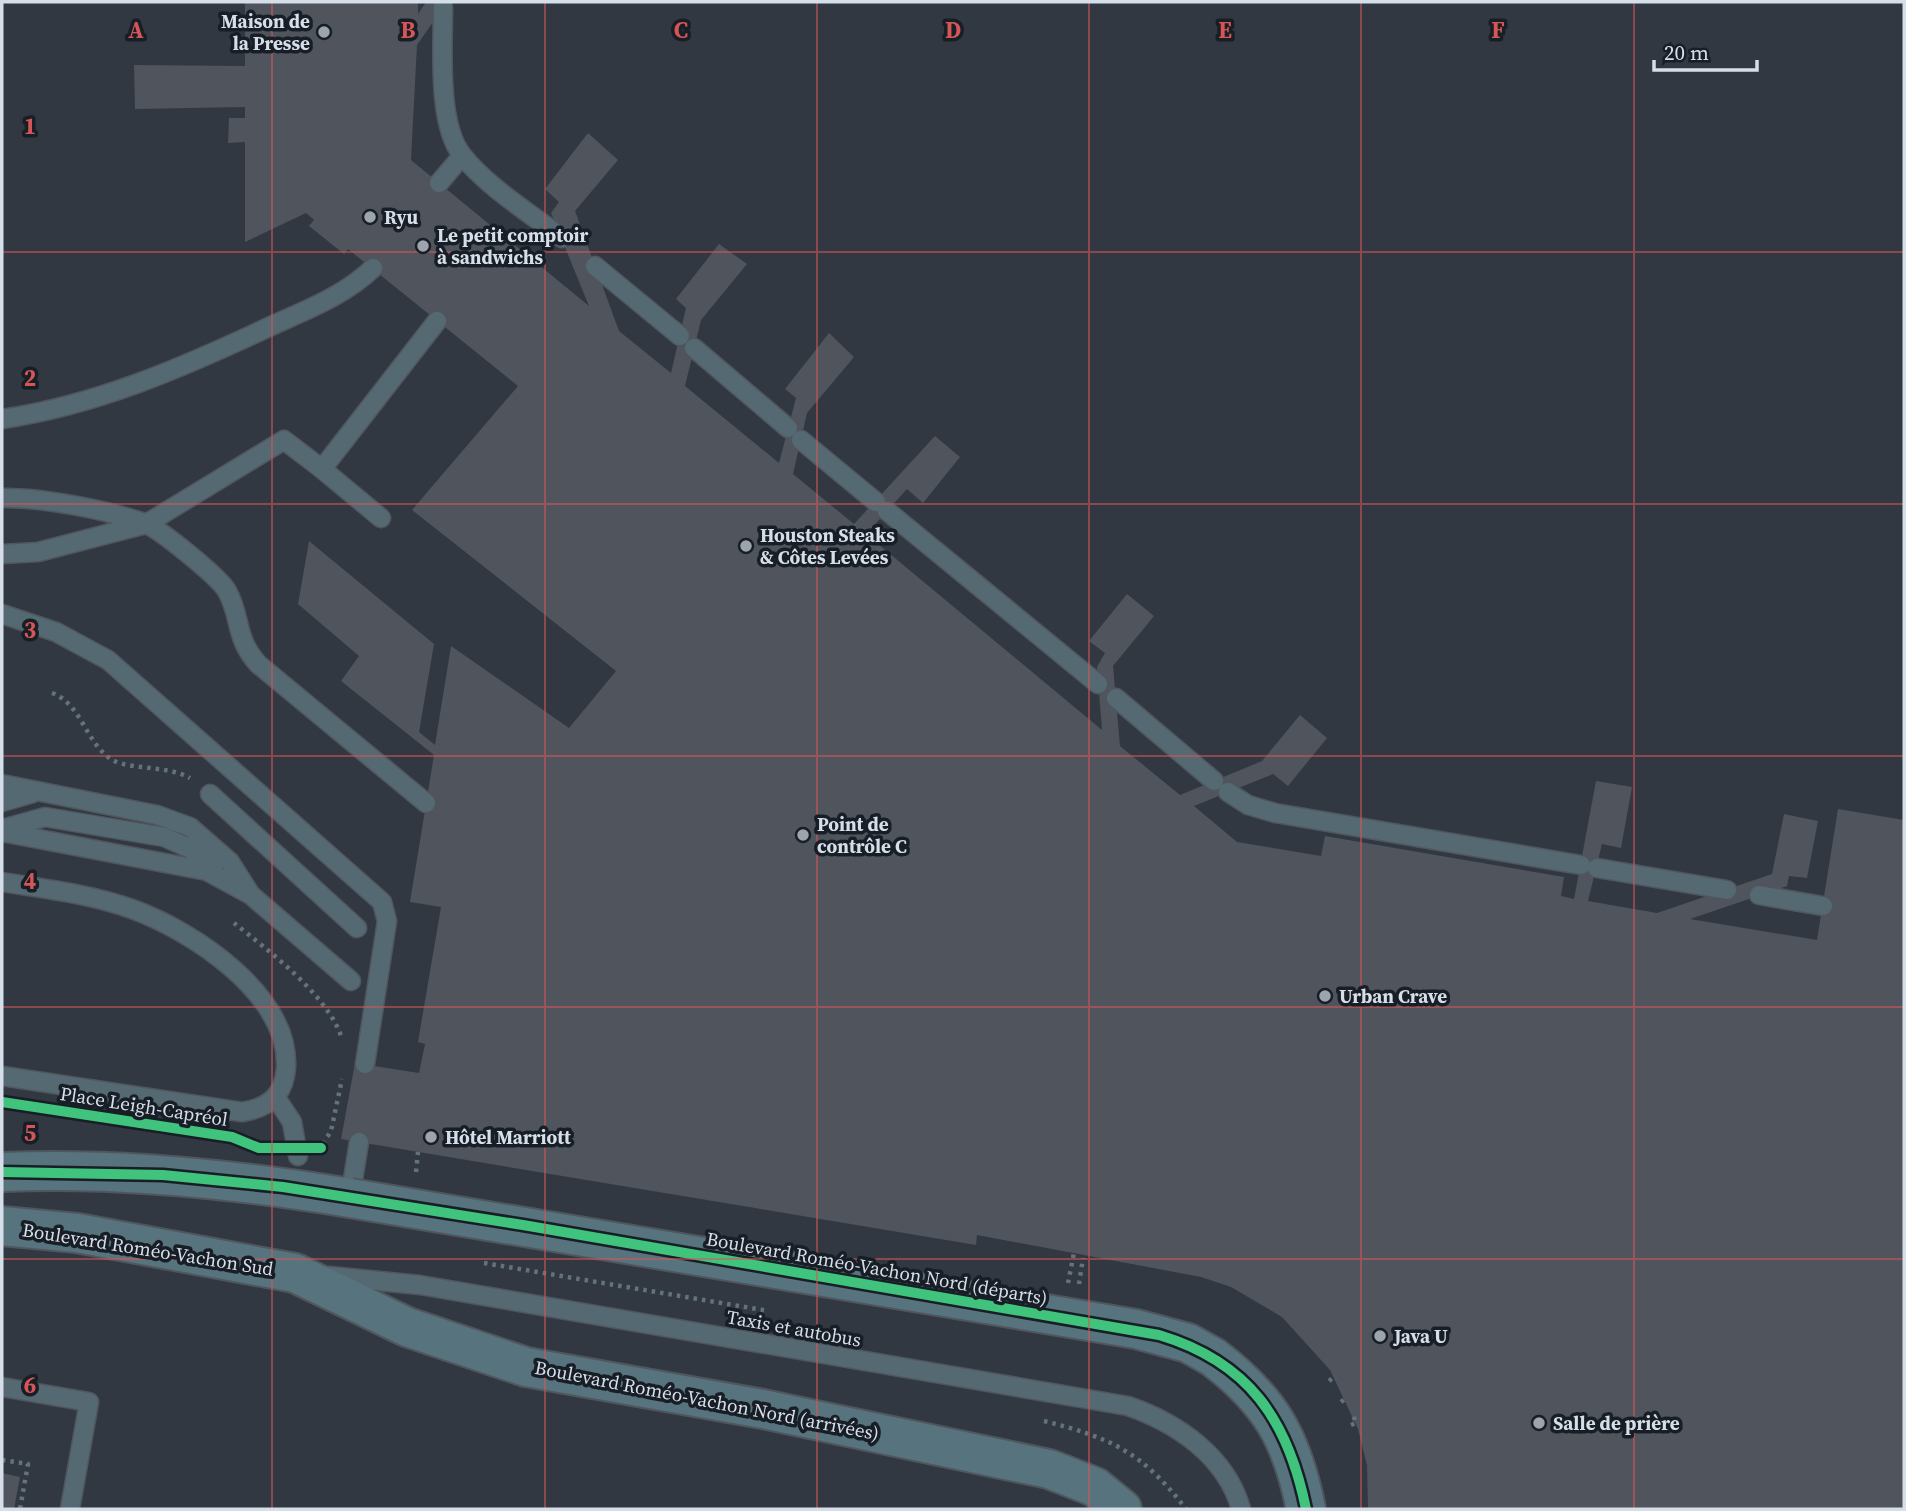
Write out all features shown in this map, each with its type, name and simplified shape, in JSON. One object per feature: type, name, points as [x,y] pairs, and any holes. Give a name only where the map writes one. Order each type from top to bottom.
[{"type":"street","points":[[2,1172],[163,1175],[283,1187],[350,1198]]},
{"type":"street","name":"Boulevard Roméo-Vachon Nord (départs)","points":[[350,1198],[1136,1329],[1188,1343],[1238,1375],[1267,1407],[1289,1446],[1306,1509]]},
{"type":"street","name":"Boulevard Roméo-Vachon Sud","points":[[2,1226],[89,1235],[295,1273]]},
{"type":"street","name":"Boulevard Roméo-Vachon Nord (arrivées)","points":[[295,1273],[407,1327],[526,1367],[826,1421],[1049,1469],[1095,1487],[1122,1509]]},
{"type":"lane","points":[[443,7],[447,110],[462,156],[562,239]]},
{"type":"lane","points":[[439,183],[462,156]]},
{"type":"lane","points":[[595,266],[680,336]]},
{"type":"lane","points":[[2,419],[100,396],[178,369],[334,297],[373,268]]},
{"type":"lane","points":[[322,469],[438,321]]},
{"type":"lane","points":[[694,348],[794,434],[1098,684]]},
{"type":"lane","points":[[2,554],[38,552],[146,524],[284,439],[381,518]]},
{"type":"lane","points":[[2,498],[34,498],[146,524],[219,579],[231,601],[241,640],[258,664],[426,803]]},
{"type":"lane","points":[[2,614],[56,632],[108,660],[382,902],[387,921],[365,1064]]},
{"type":"lane","points":[[1116,698],[1221,786],[1248,805],[1275,813],[1727,890]]},
{"type":"lane","points":[[2,784],[33,793],[157,815],[190,827],[230,862],[251,895]]},
{"type":"lane","points":[[2,802],[33,793]]},
{"type":"lane","points":[[210,794],[357,928]]},
{"type":"lane","points":[[2,831],[194,866],[251,895],[351,981]]},
{"type":"lane","points":[[2,882],[81,895],[133,909],[180,932],[215,956],[256,993],[279,1029],[286,1060],[282,1088],[276,1098],[292,1122],[298,1152]]},
{"type":"lane","points":[[1759,895],[1823,906]]},
{"type":"lane","name":"Place Leigh-Capréol","points":[[2,1076],[242,1112],[257,1110],[276,1098]]},
{"type":"lane","points":[[350,1198],[359,1142]]},
{"type":"lane","name":"Taxis et autobus","points":[[295,1273],[420,1285],[1128,1406],[1156,1415],[1201,1447],[1229,1482],[1241,1509]]},
{"type":"lane","points":[[2,1387],[89,1402],[70,1509]]},
{"type":"path","points":[[52,693],[70,703],[108,758],[119,763],[173,769],[195,781]]},
{"type":"path","points":[[234,923],[264,947],[329,1012],[343,1041]]},
{"type":"path","points":[[298,1152],[321,1148],[331,1131],[343,1076]]},
{"type":"path","points":[[342,1086],[350,1088]]},
{"type":"path","points":[[415,1183],[418,1152]]},
{"type":"path","points":[[484,1263],[769,1311]]},
{"type":"path","points":[[1351,1425],[1356,1423],[1353,1415]]},
{"type":"path","points":[[2,1460],[28,1464],[20,1509]]},
{"type":"building","points":[[245,2],[418,2],[418,14],[426,2],[447,2],[417,45],[411,160],[589,306],[551,213],[559,202],[545,189],[588,133],[618,160],[575,211],[619,331],[671,373],[686,308],[676,299],[719,244],[747,264],[701,320],[685,386],[779,463],[796,398],[785,389],[829,333],[854,357],[807,413],[793,474],[854,524],[935,436],[960,457],[923,503],[907,489],[866,534],[1102,730],[1097,667],[1105,653],[1089,641],[1127,594],[1154,616],[1113,666],[1120,746],[1180,795],[1262,761],[1300,715],[1327,738],[1288,786],[1273,774],[1194,806],[1237,842],[1321,856],[1325,836],[1564,877],[1561,896],[1574,899],[1596,781],[1632,787],[1621,848],[1602,844],[1588,901],[1657,913],[1772,874],[1784,814],[1818,821],[1807,878],[1789,876],[1787,886],[1690,919],[1817,940],[1838,809],[1904,820],[1904,1509],[1368,1509],[1367,1465],[1358,1429],[1330,1370],[1282,1317],[1231,1287],[1201,1277],[977,1235],[976,1245],[341,1139],[355,1063],[419,1073],[425,1044],[418,1042],[441,907],[410,902],[434,755],[341,681],[359,656],[298,604],[309,541],[434,644],[419,732],[435,745],[451,646],[569,728],[616,671],[412,510],[518,386],[348,249],[344,254],[309,226],[314,220],[306,213],[245,242],[245,142],[228,143],[229,118],[245,118],[245,107],[135,109],[134,65],[245,66]]},
{"type":"building","points":[[2,1473],[20,1477],[14,1509],[2,1509]]},
{"type":"cycle path","points":[[2,1102],[232,1137],[259,1148],[321,1148]]},
{"type":"cycle path","points":[[2,1172],[163,1175],[283,1187],[523,1225],[1159,1335],[1217,1361],[1240,1378],[1260,1399],[1288,1448],[1306,1509]]},
{"type":"place","name":"Maison de la Presse","points":[[324,32]]},
{"type":"place","name":"Ryu","points":[[370,217]]},
{"type":"place","name":"Le petit comptoir à sandwichs","points":[[423,246]]},
{"type":"place","name":"Houston Steaks & Côtes Levées","points":[[746,546]]},
{"type":"place","name":"Point de contrôle C","points":[[803,835]]},
{"type":"place","name":"Urban Crave","points":[[1325,996]]},
{"type":"place","name":"Hôtel Marriott","points":[[431,1137]]},
{"type":"place","name":"Java U","points":[[1380,1336]]},
{"type":"place","name":"Salle de prière","points":[[1539,1423]]}]
